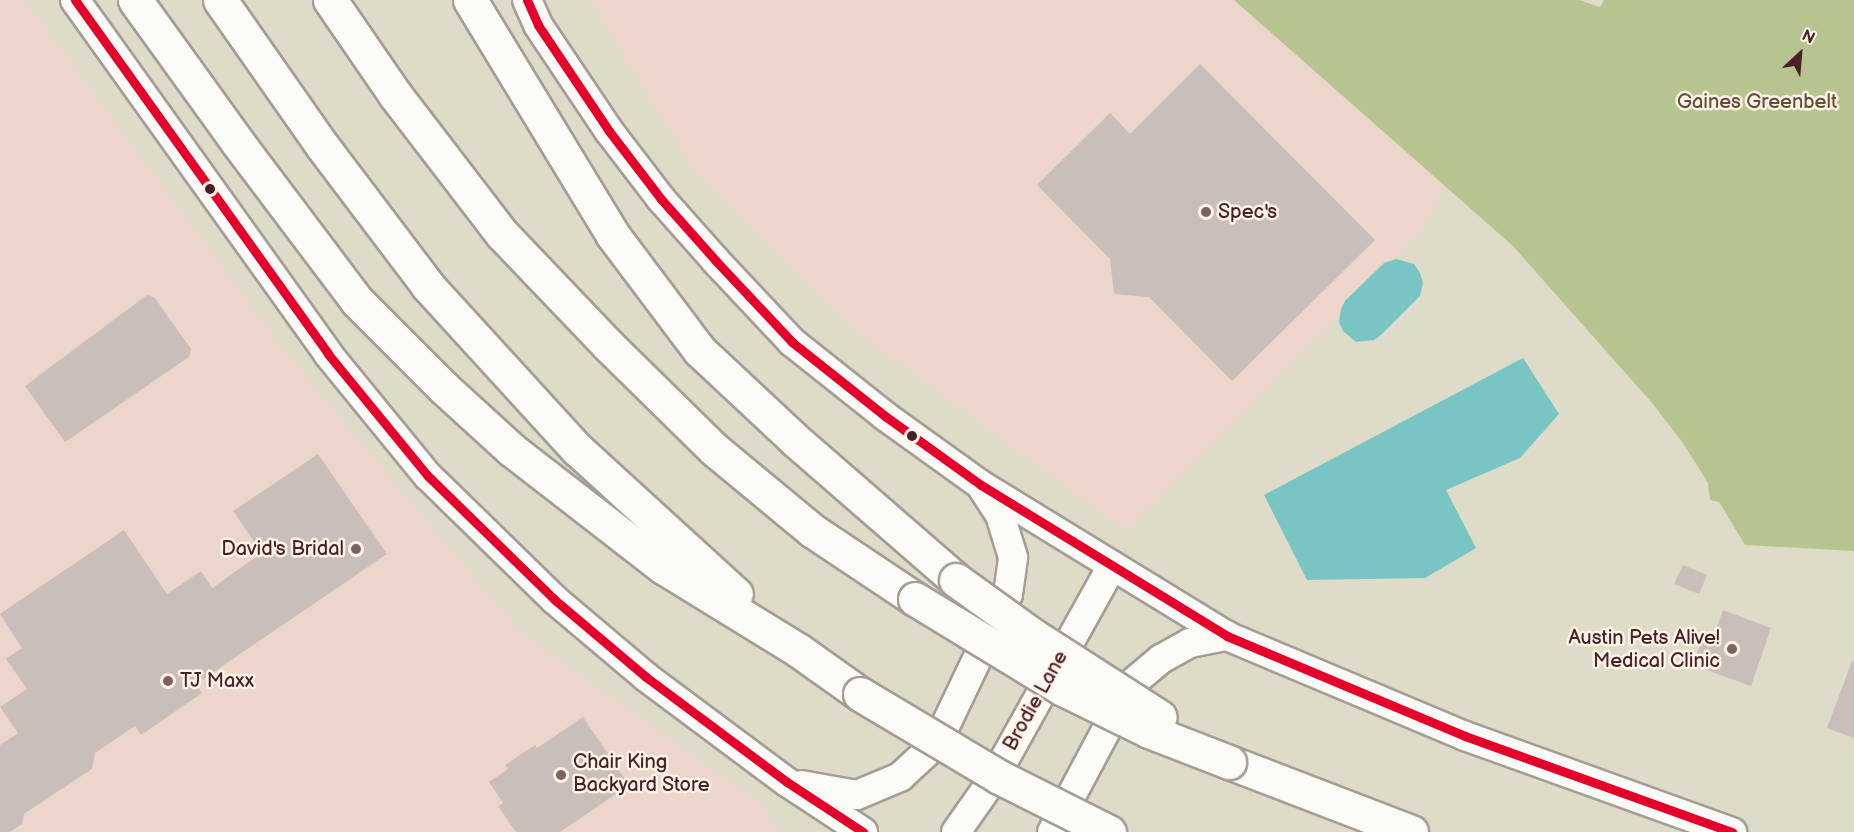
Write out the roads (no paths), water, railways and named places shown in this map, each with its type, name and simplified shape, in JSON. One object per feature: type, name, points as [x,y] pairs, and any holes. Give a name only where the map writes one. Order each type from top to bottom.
[{"type":"highway","points":[[135,0],[245,153],[357,301],[444,388],[512,450],[663,567],[798,650],[860,694],[999,777],[1109,832]]},
{"type":"highway","points":[[220,0],[323,147],[428,286],[500,367],[577,449],[798,650]]},
{"type":"highway","points":[[330,0],[396,96],[502,234],[609,346],[715,450],[813,531],[915,599],[1063,689],[1149,731],[1411,832]]},
{"type":"highway","points":[[470,0],[612,234],[699,350],[794,439],[956,580],[1031,634],[1229,762]]},
{"type":"main road","points":[[75,0],[328,354],[428,476],[555,600],[646,677],[787,782],[863,832]]},
{"type":"main road","points":[[526,0],[538,25],[602,121],[654,191],[792,342],[885,416],[981,485],[1227,636],[1465,736],[1732,832]]},
{"type":"main road","points":[[787,782],[857,795],[900,777],[937,743],[1008,594],[1014,556],[1000,515],[981,485]]},
{"type":"main road","name":"Brodie Lane","points":[[956,832],[994,778],[1112,566]]},
{"type":"main road","points":[[1052,832],[1130,686],[1161,659],[1190,643],[1227,636]]},
{"type":"main road","points":[[787,782],[824,832]]},
{"type":"water","points":[[1396,259],[1414,264],[1420,273],[1423,283],[1420,296],[1381,335],[1374,340],[1356,342],[1343,331],[1339,322],[1341,309],[1345,301],[1384,263]]},
{"type":"water","points":[[1523,358],[1559,414],[1520,458],[1446,490],[1476,548],[1425,578],[1307,580],[1264,495]]},
{"type":"place","name":"Spec's","points":[[1206,212]]},
{"type":"place","name":"David's Bridal","points":[[356,549]]},
{"type":"place","name":"Austin Pets Alive! Medical Clinic","points":[[1732,649]]},
{"type":"place","name":"TJ Maxx","points":[[168,681]]},
{"type":"place","name":"Chair King Backyard Store","points":[[561,775]]},
{"type":"park label","name":"Gaines Greenbelt","points":[[1757,102]]}]
